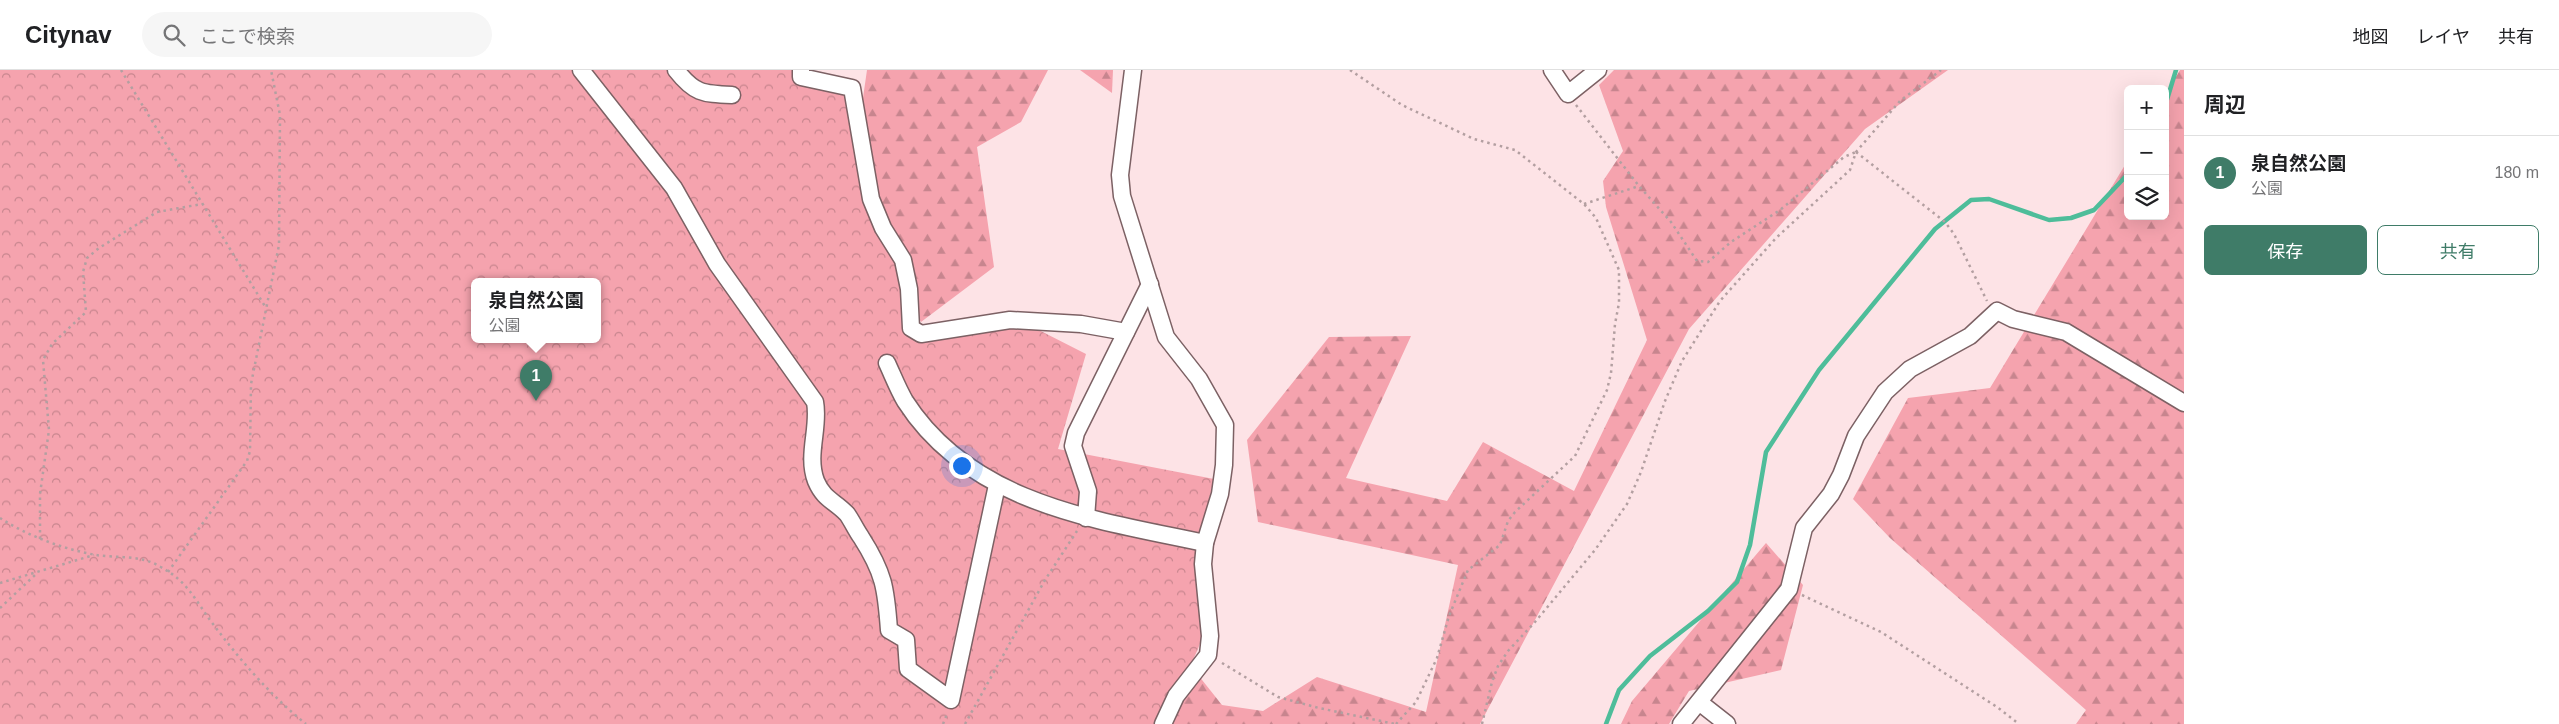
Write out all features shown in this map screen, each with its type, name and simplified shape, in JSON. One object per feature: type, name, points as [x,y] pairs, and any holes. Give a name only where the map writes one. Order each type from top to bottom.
[{"type":"street","points":[[581,70],[674,188],[717,264],[815,402],[818,416],[812,440],[816,480],[827,500],[846,513],[878,564],[886,592],[889,630],[906,640],[908,668],[951,700],[997,485]]},
{"type":"street","points":[[676,70],[690,88],[707,94],[732,95]]},
{"type":"street","points":[[801,70],[801,77],[852,88],[871,199],[883,228],[903,260],[909,289],[911,328],[915,332],[921,334],[1018,320],[1081,324],[1126,332]]},
{"type":"street","points":[[1133,70],[1120,174],[1122,196],[1166,337],[1198,379],[1225,425],[1224,465],[1220,494],[1205,543],[1203,564],[1210,636],[1208,655],[1176,696],[1163,724]]},
{"type":"street","points":[[1552,70],[1568,94],[1598,70]]},
{"type":"street","points":[[1086,518],[1088,491],[1073,446],[1076,433],[1150,284]]},
{"type":"street","points":[[1681,724],[1789,589],[1804,528],[1831,494],[1842,475],[1856,436],[1885,392],[1910,369],[1970,336],[1997,311],[2013,318],[2066,332],[2184,403]]},
{"type":"street","points":[[887,363],[905,400],[922,423],[956,457],[997,485],[1038,502],[1086,518],[1205,543]]},
{"type":"street","points":[[1699,702],[1727,724]]},
{"type":"path","points":[[121,70],[266,308]]},
{"type":"path","points":[[168,572],[247,461],[250,451],[251,384],[278,245],[280,115],[271,70]]},
{"type":"path","points":[[1208,655],[1278,697],[1395,724],[1416,702],[1433,667],[1468,570],[1500,545],[1508,521],[1515,512],[1575,456],[1607,390],[1611,373],[1614,324],[1619,303],[1619,270],[1596,218],[1584,204],[1515,150],[1474,139],[1402,105],[1350,70]]},
{"type":"path","points":[[1482,724],[1492,682],[1498,666],[1508,651],[1536,622],[1594,550],[1627,504],[1641,472],[1665,401],[1682,361],[1720,301],[1776,238],[1850,170],[1856,152],[1900,101],[1941,70]]},
{"type":"path","points":[[1568,94],[1639,186],[1672,222],[1697,261],[1703,263],[1708,262],[1731,242],[1780,210],[1844,157],[1856,152]]},
{"type":"path","points":[[1856,152],[1945,222],[1954,234],[1984,298],[1997,311]]},
{"type":"path","points":[[1584,204],[1639,186]]},
{"type":"path","points":[[40,539],[40,494],[49,430],[43,360],[52,344],[86,312],[83,272],[87,258],[99,248],[158,212],[202,204]]},
{"type":"path","points":[[0,518],[40,539],[94,554],[133,558],[158,565],[187,585],[213,624],[275,697],[306,724]]},
{"type":"path","points":[[965,724],[1045,580],[1086,518]]},
{"type":"path","points":[[0,583],[94,554]]},
{"type":"path","points":[[0,608],[37,573]]},
{"type":"path","points":[[1789,589],[1881,632],[1997,707],[2019,724]]},
{"type":"green space","points":[[0,70],[464,70],[1163,631],[1222,705],[1263,711],[1317,677],[1426,712],[1458,565],[1258,522],[1247,440],[1329,337],[1411,336],[1346,478],[1447,501],[1483,442],[1574,491],[1647,340],[1606,207],[1603,181],[1623,151],[1599,85],[1614,70],[1948,70],[1865,129],[1689,329],[1480,724],[0,724]]},
{"type":"green space","points":[[0,70],[798,70],[848,91],[864,184],[896,254],[908,327],[1025,323],[1086,354],[1058,449],[1214,479],[1203,525],[1202,637],[1193,660],[1155,724],[0,724]]},
{"type":"green space","points":[[867,70],[1048,70],[1021,122],[977,147],[994,267],[921,322],[851,181]]},
{"type":"green space","points":[[1080,70],[1113,70],[1112,93]]},
{"type":"green space","points":[[2180,70],[2184,70],[2184,724],[2076,724],[2086,710],[1890,538],[1853,499],[1908,398],[1990,388],[2124,167],[2124,220],[2169,220],[2169,88]]},
{"type":"green space","points":[[1766,543],[1803,585],[1781,670],[1689,691],[1669,724],[1621,724],[1632,701]]},
{"type":"waterway","points":[[2169,93],[2176,70]]},
{"type":"waterway","points":[[1606,724],[1619,690],[1650,656],[1708,611],[1737,582],[1750,545],[1766,452],[1819,370],[1935,229],[1971,200],[1989,199],[2049,220],[2071,218],[2094,210],[2127,175]]},
{"type":"place","name":"泉自然公園","points":[[536,401]]}]
